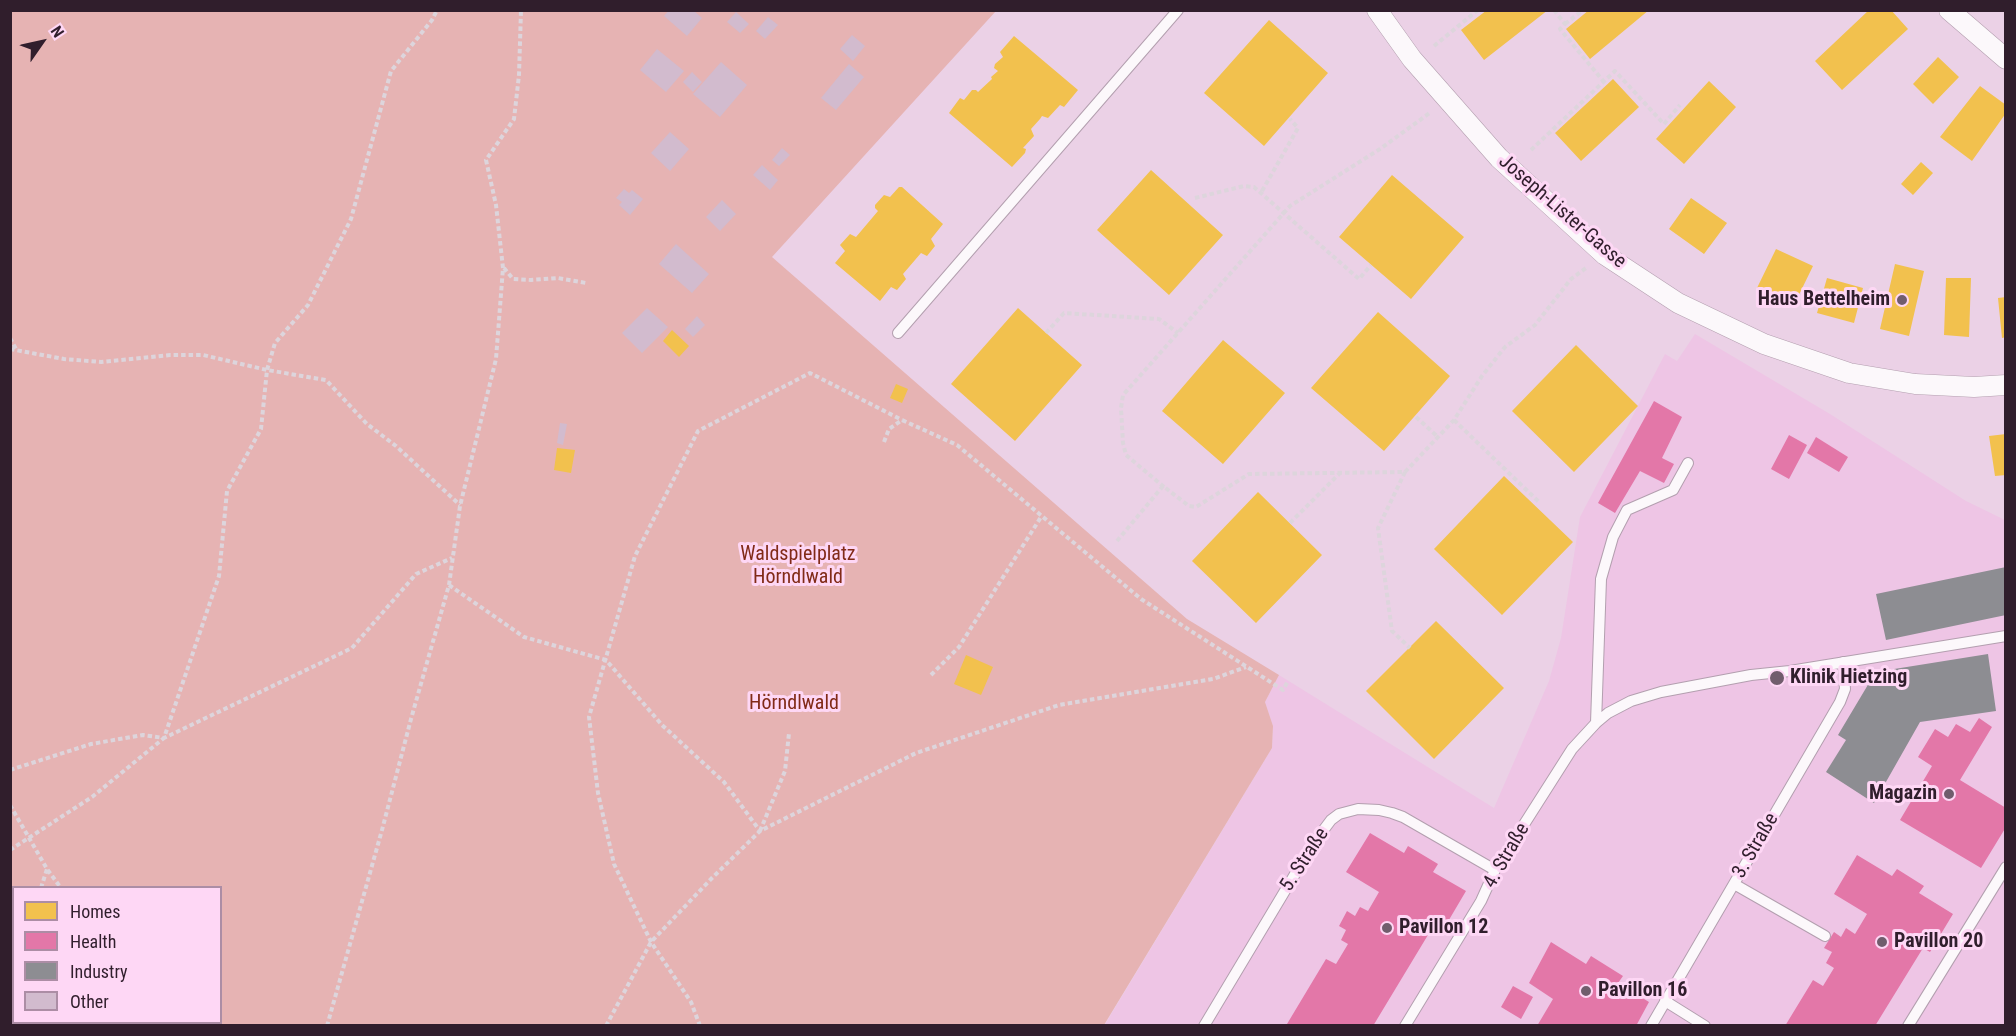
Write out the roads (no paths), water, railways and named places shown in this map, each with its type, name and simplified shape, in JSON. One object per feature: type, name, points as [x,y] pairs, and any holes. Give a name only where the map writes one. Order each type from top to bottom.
[{"type":"street","name":"Joseph-Lister-Gasse","points":[[1377,10],[1412,59],[1499,158],[1605,255],[1678,303],[1764,344],[1849,373],[1915,384],[1974,387],[2006,385]]},
{"type":"street","points":[[1954,13],[2006,59]]},
{"type":"lane","points":[[898,333],[1178,10]]},
{"type":"lane","points":[[1596,723],[1601,579],[1613,537],[1627,510],[1673,490],[1688,463]]},
{"type":"lane","name":"4. Straße","points":[[1406,1026],[1481,901],[1495,870],[1572,748],[1596,723],[1618,708],[1661,692],[1750,675],[1790,671],[2006,636]]},
{"type":"lane","name":"3. Straße","points":[[1651,1026],[1840,702],[1845,689],[1843,662]]},
{"type":"lane","name":"5. Straße","points":[[1204,1026],[1313,844],[1331,820],[1340,814],[1358,809],[1392,813],[1495,870]]},
{"type":"lane","points":[[1908,1026],[2006,867]]},
{"type":"lane","points":[[1734,884],[1825,936]]},
{"type":"lane","points":[[1665,1001],[1705,1026]]},
{"type":"place","name":"Haus Bettelheim","points":[[1902,300]]},
{"type":"place","name":"Klinik Hietzing","points":[[1777,678]]},
{"type":"place","name":"Magazin","points":[[1949,794]]},
{"type":"place","name":"Pavillon 12","points":[[1387,928]]},
{"type":"place","name":"Pavillon 20","points":[[1882,942]]},
{"type":"place","name":"Pavillon 16","points":[[1586,991]]},
{"type":"park label","name":"Waldspielplatz Hörndlwald","points":[[798,566]]},
{"type":"park label","name":"Hörndlwald","points":[[794,704]]}]
